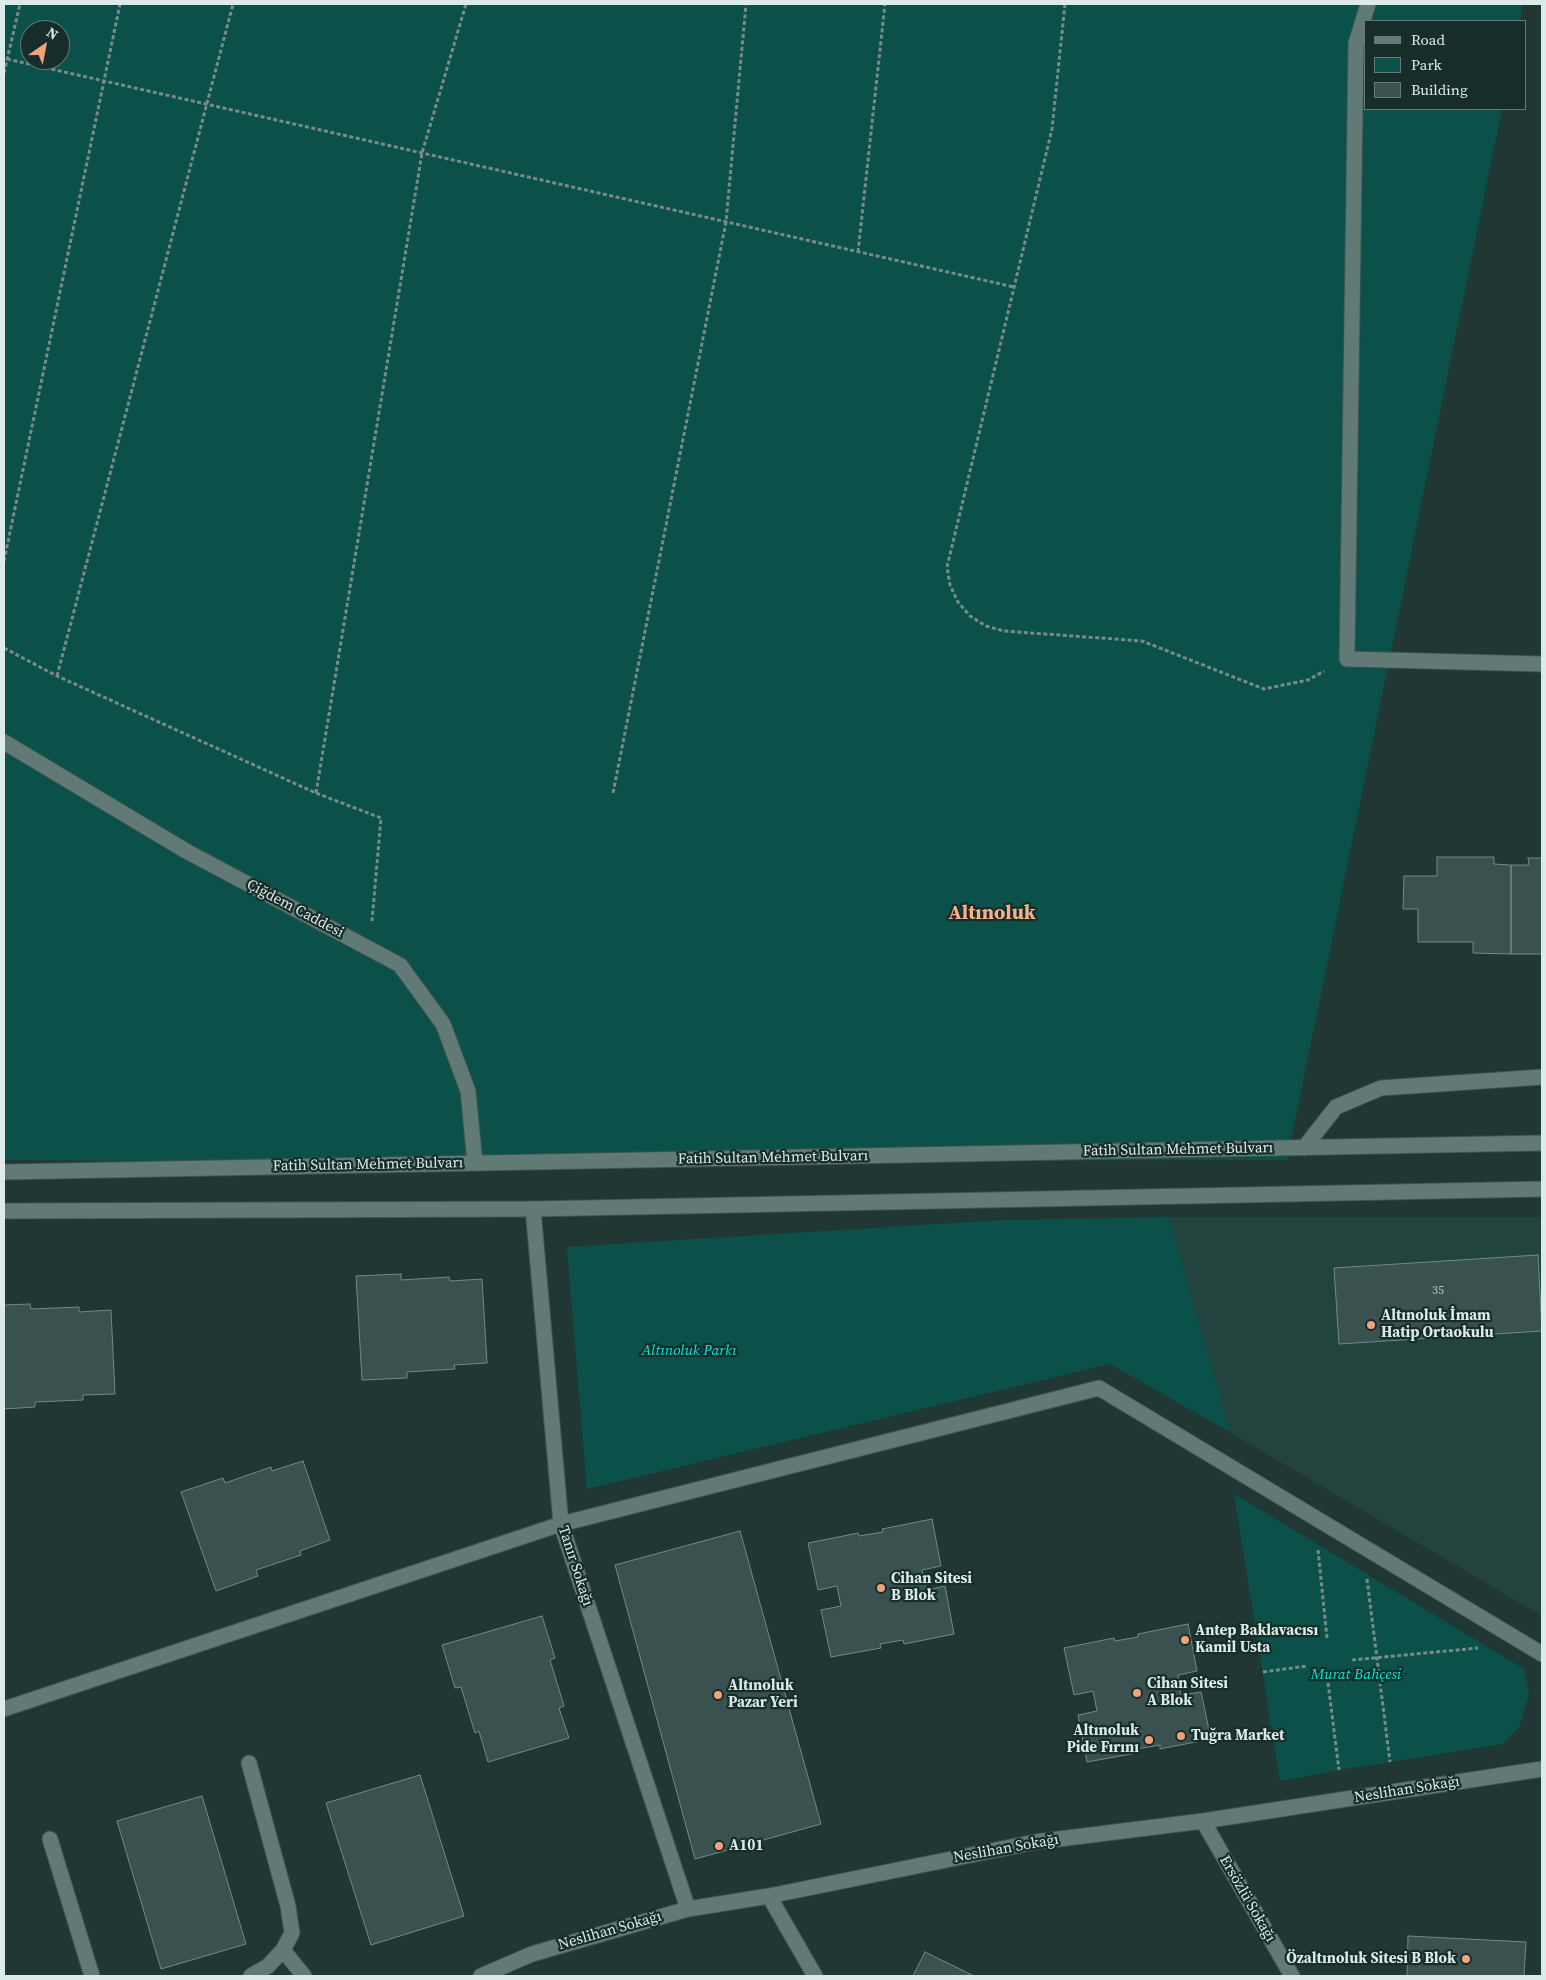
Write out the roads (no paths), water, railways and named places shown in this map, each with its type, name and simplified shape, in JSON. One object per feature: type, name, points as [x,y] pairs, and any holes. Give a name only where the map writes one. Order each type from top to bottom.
[{"type":"street","points":[[1368,4],[1356,43],[1347,659],[1542,664]]},
{"type":"street","name":"Çiğdem Caddesi","points":[[4,742],[186,851],[400,966],[443,1024],[468,1091],[475,1163]]},
{"type":"street","points":[[1304,1148],[1336,1107],[1381,1088],[1542,1077]]},
{"type":"street","name":"Fatih Sultan Mehmet Bulvarı","points":[[4,1172],[1542,1143]]},
{"type":"street","points":[[4,1210],[533,1210],[1542,1189]]},
{"type":"street","name":"Tanır Sokağı","points":[[533,1210],[561,1524],[688,1909]]},
{"type":"street","points":[[4,1709],[561,1524],[1099,1388],[1542,1654]]},
{"type":"street","points":[[249,1763],[288,1906],[292,1933],[282,1950],[268,1966],[250,1976]]},
{"type":"street","name":"Neslihan Sokağı","points":[[481,1976],[532,1954],[688,1909],[769,1896],[1035,1842],[1203,1821],[1542,1769]]},
{"type":"street","name":"Ersözlü Sokağı","points":[[1203,1821],[1292,1976]]},
{"type":"street","points":[[50,1839],[92,1976]]},
{"type":"street","points":[[769,1896],[815,1976]]},
{"type":"street","points":[[282,1950],[304,1976]]},
{"type":"place","name":"Altınoluk İmam Hatip Ortaokulu","points":[[1371,1325]]},
{"type":"place","name":"Cihan Sitesi B Blok","points":[[881,1588]]},
{"type":"place","name":"Antep Baklavacısı Kamil Usta","points":[[1185,1640]]},
{"type":"place","name":"Cihan Sitesi A Blok","points":[[1137,1693]]},
{"type":"place","name":"Altınoluk Pazar Yeri","points":[[718,1695]]},
{"type":"place","name":"Tuğra Market","points":[[1181,1736]]},
{"type":"place","name":"Altınoluk Pide Fırını","points":[[1149,1740]]},
{"type":"place","name":"A101","points":[[719,1846]]},
{"type":"place","name":"Özaltınoluk Sitesi B Blok","points":[[1466,1959]]},
{"type":"district","name":"Altınoluk","points":[[992,914]]},
{"type":"park label","name":"Altınoluk Parkı","points":[[689,1351]]},
{"type":"park label","name":"Murat Bahçesi","points":[[1356,1675]]}]
